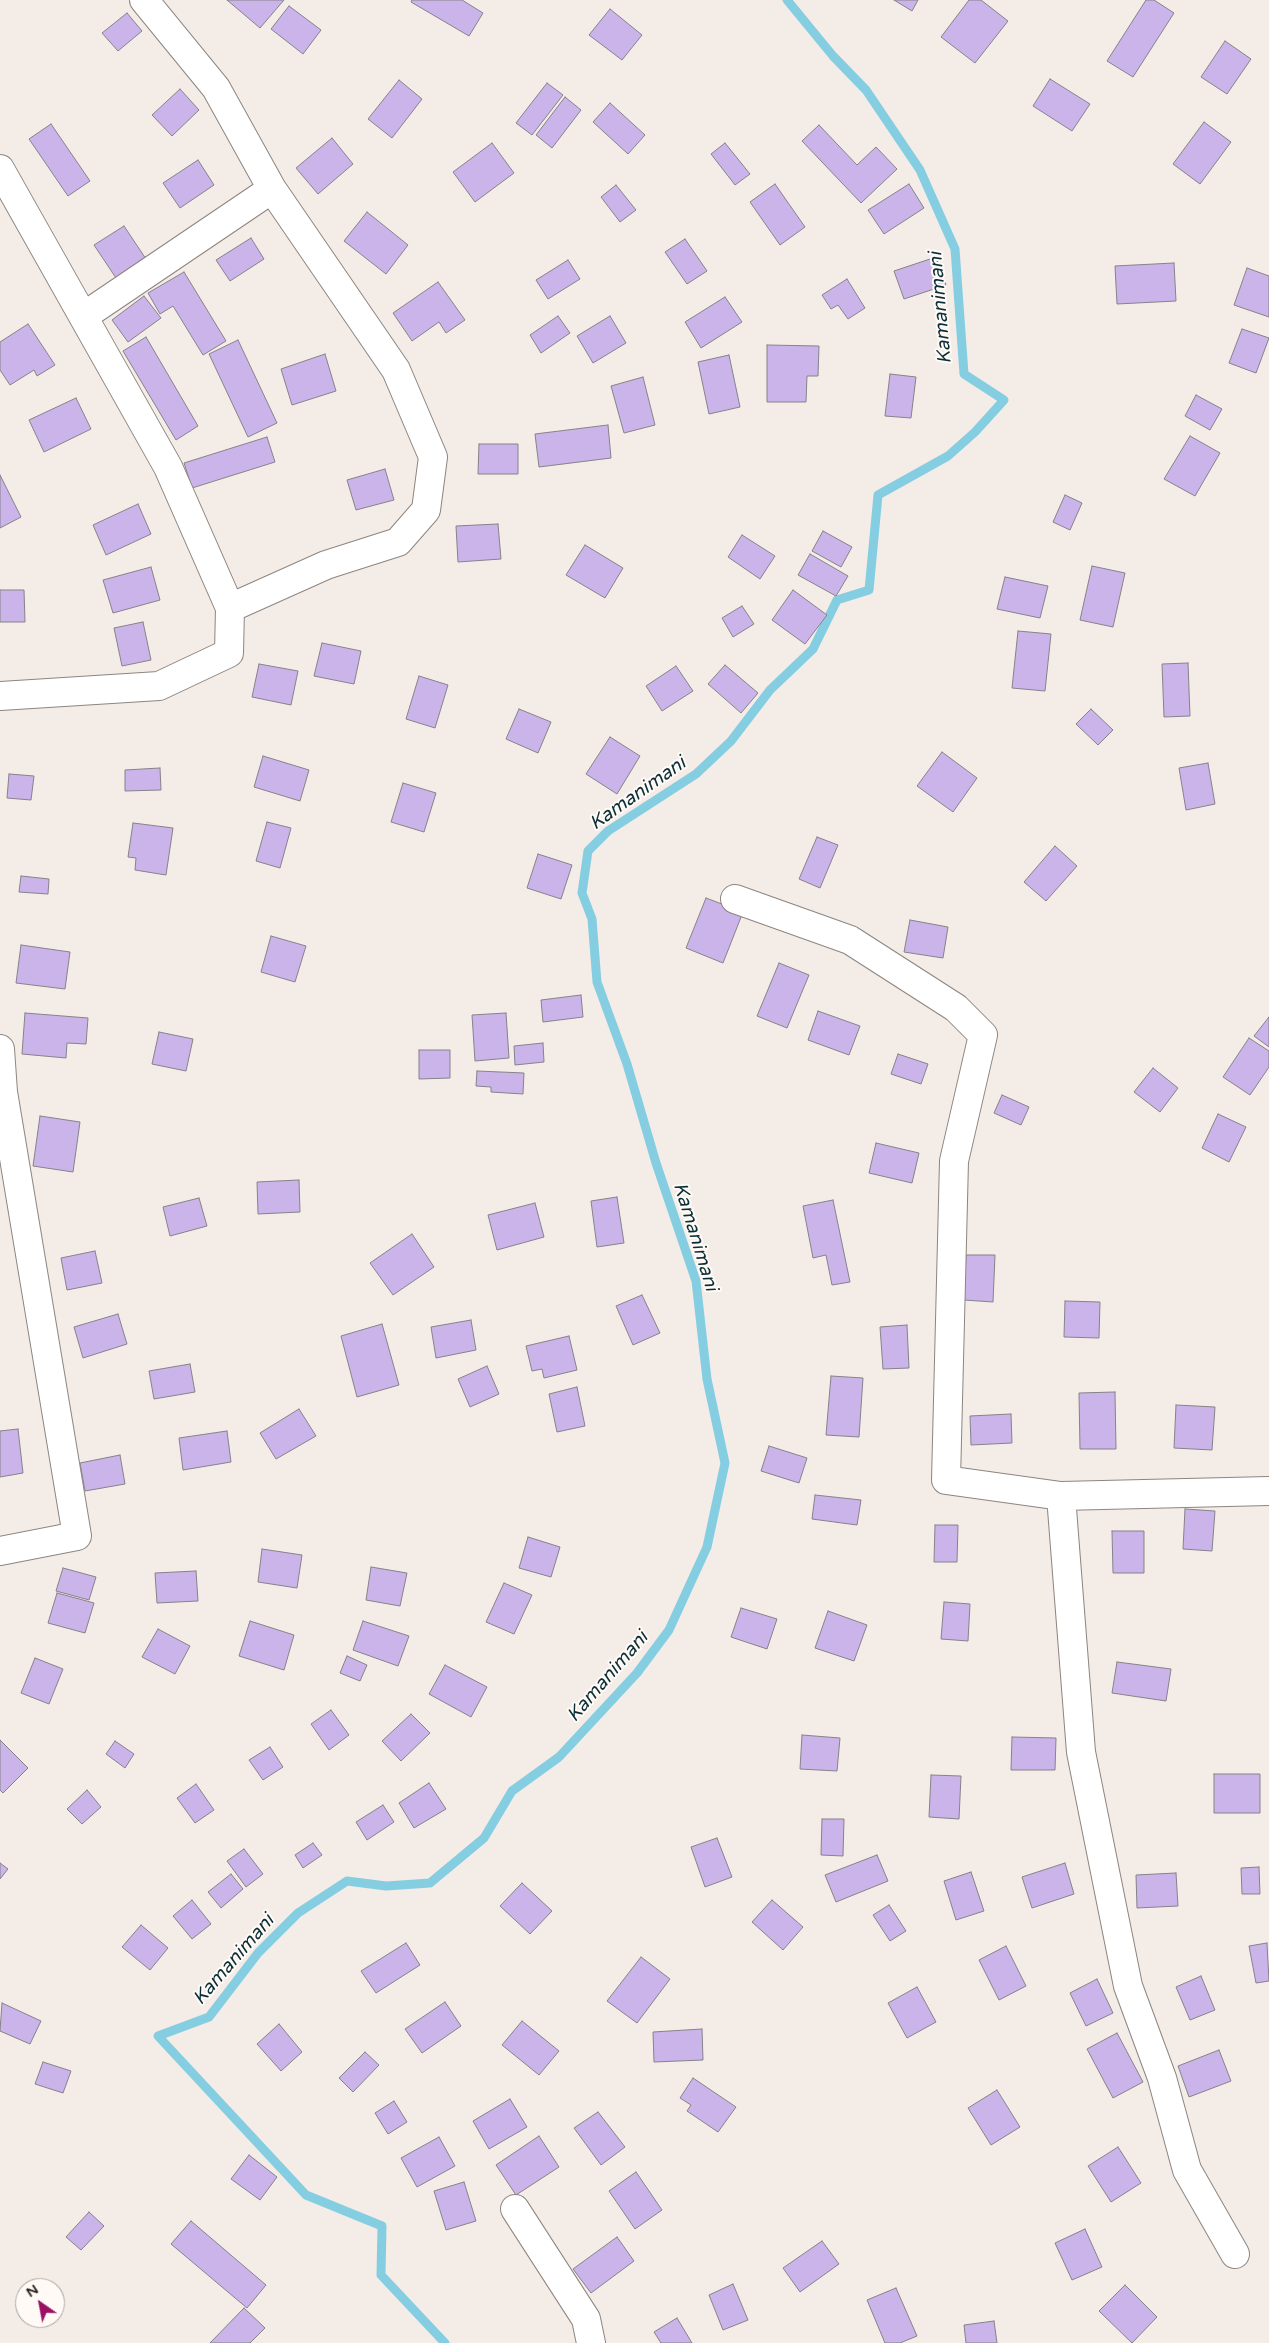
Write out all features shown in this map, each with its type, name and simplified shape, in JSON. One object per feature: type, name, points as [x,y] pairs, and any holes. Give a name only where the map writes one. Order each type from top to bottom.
[{"type":"street","points":[[144,0],[216,88],[272,189],[396,370],[433,457],[426,510],[398,542],[326,565],[230,608]]},
{"type":"street","points":[[0,169],[168,467],[230,608],[229,654],[159,686],[0,696]]},
{"type":"street","points":[[84,316],[272,189]]},
{"type":"street","points":[[735,899],[850,940],[956,1008],[983,1035],[954,1161],[946,1480],[1061,1496],[1269,1491]]},
{"type":"street","points":[[0,1049],[4,1092],[77,1536],[0,1550]]},
{"type":"street","points":[[1061,1496],[1082,1752],[1128,1986],[1162,2078],[1187,2170],[1235,2254]]},
{"type":"street","points":[[515,2209],[586,2319],[592,2343]]},
{"type":"building","points":[[227,0],[284,0],[260,28]]},
{"type":"building","points":[[412,0],[462,0],[483,13],[469,36],[411,2]]},
{"type":"building","points":[[894,0],[918,0],[912,11]]},
{"type":"building","points":[[969,0],[981,0],[1008,21],[975,63],[941,37]]},
{"type":"building","points":[[1146,0],[1154,0],[1174,13],[1133,77],[1107,61]]},
{"type":"building","points":[[289,6],[321,30],[303,54],[271,29]]},
{"type":"building","points":[[610,9],[642,35],[622,60],[589,35]]},
{"type":"building","points":[[127,13],[142,31],[118,51],[102,33]]},
{"type":"building","points":[[1225,41],[1251,59],[1227,94],[1201,77]]},
{"type":"building","points":[[1050,79],[1090,104],[1072,131],[1033,106]]},
{"type":"building","points":[[399,80],[422,99],[392,138],[368,119]]},
{"type":"building","points":[[547,83],[563,95],[532,135],[516,123]]},
{"type":"building","points":[[180,89],[199,110],[172,136],[152,115]]},
{"type":"building","points":[[565,97],[581,110],[552,148],[536,135]]},
{"type":"building","points":[[610,103],[645,135],[628,154],[593,122]]},
{"type":"building","points":[[1204,122],[1231,142],[1200,184],[1173,164]]},
{"type":"building","points":[[51,124],[90,181],[68,196],[29,139]]},
{"type":"building","points":[[819,125],[857,165],[876,147],[897,169],[861,203],[802,141]]},
{"type":"building","points":[[332,138],[353,164],[318,194],[296,168]]},
{"type":"building","points":[[492,143],[514,173],[475,202],[453,172]]},
{"type":"building","points":[[725,143],[750,174],[735,185],[711,154]]},
{"type":"building","points":[[198,160],[214,185],[180,208],[163,183]]},
{"type":"building","points":[[775,184],[805,227],[780,245],[750,202]]},
{"type":"building","points":[[909,184],[924,208],[884,234],[868,210]]},
{"type":"building","points":[[616,185],[636,210],[620,222],[601,197]]},
{"type":"building","points":[[367,212],[408,245],[386,274],[344,241]]},
{"type":"building","points":[[124,226],[150,265],[120,284],[94,245]]},
{"type":"building","points":[[251,238],[264,259],[230,281],[216,260]]},
{"type":"building","points":[[685,239],[707,271],[687,284],[665,252]]},
{"type":"building","points":[[936,257],[946,285],[904,299],[894,271]]},
{"type":"building","points":[[568,260],[580,279],[548,299],[536,280]]},
{"type":"building","points":[[1174,263],[1176,301],[1117,304],[1115,266]]},
{"type":"building","points":[[1247,268],[1269,276],[1269,317],[1234,305]]},
{"type":"building","points":[[184,272],[226,341],[203,355],[173,306],[160,314],[148,293]]},
{"type":"building","points":[[847,279],[865,308],[848,319],[838,305],[831,309],[822,295]]},
{"type":"building","points":[[438,282],[465,320],[446,333],[439,322],[412,341],[393,313]]},
{"type":"building","points":[[144,296],[161,318],[128,342],[112,320]]},
{"type":"building","points":[[725,297],[742,322],[701,348],[685,322]]},
{"type":"building","points":[[558,316],[570,333],[541,353],[530,335]]},
{"type":"building","points":[[610,316],[626,343],[593,363],[577,336]]},
{"type":"building","points":[[28,324],[55,365],[37,376],[34,370],[10,385],[0,370],[0,342]]},
{"type":"building","points":[[1242,329],[1269,338],[1256,373],[1229,363]]},
{"type":"building","points":[[146,337],[198,426],[176,440],[123,351]]},
{"type":"building","points":[[238,340],[277,423],[248,437],[209,354]]},
{"type":"building","points":[[767,345],[819,346],[818,376],[807,376],[806,402],[767,402]]},
{"type":"building","points":[[325,354],[336,391],[292,405],[281,369]]},
{"type":"building","points":[[729,355],[740,407],[709,414],[698,362]]},
{"type":"building","points":[[890,374],[916,377],[911,418],[885,416]]},
{"type":"building","points":[[643,377],[655,425],[624,433],[611,386]]},
{"type":"building","points":[[1196,395],[1222,409],[1210,430],[1185,416]]},
{"type":"building","points":[[76,398],[91,429],[44,452],[29,420]]},
{"type":"building","points":[[608,425],[611,458],[539,467],[535,434]]},
{"type":"building","points":[[1190,436],[1220,453],[1195,496],[1164,479]]},
{"type":"building","points":[[267,437],[275,462],[192,488],[184,463]]},
{"type":"building","points":[[479,444],[518,444],[518,474],[478,474]]},
{"type":"building","points":[[385,469],[394,500],[356,510],[347,480]]},
{"type":"building","points":[[0,475],[21,517],[0,528]]},
{"type":"building","points":[[1065,495],[1082,503],[1070,530],[1053,522]]},
{"type":"building","points":[[138,504],[151,534],[106,555],[93,525]]},
{"type":"building","points":[[498,524],[501,559],[458,562],[456,526]]},
{"type":"building","points":[[823,531],[852,547],[841,567],[812,551]]},
{"type":"building","points":[[742,535],[775,556],[760,579],[728,557]]},
{"type":"building","points":[[585,545],[623,568],[605,598],[566,575]]},
{"type":"building","points":[[810,554],[848,576],[836,596],[798,575]]},
{"type":"building","points":[[1092,566],[1125,573],[1113,627],[1080,620]]},
{"type":"building","points":[[151,567],[160,600],[113,613],[103,580]]},
{"type":"building","points":[[1005,577],[1048,586],[1040,618],[997,609]]},
{"type":"building","points":[[0,590],[24,590],[25,622],[0,622]]},
{"type":"building","points":[[793,590],[827,615],[805,644],[772,620]]},
{"type":"building","points":[[742,606],[754,624],[733,637],[722,618]]},
{"type":"building","points":[[143,622],[151,660],[122,666],[114,628]]},
{"type":"building","points":[[1018,631],[1051,634],[1045,691],[1012,688]]},
{"type":"building","points":[[322,643],[361,651],[354,684],[314,676]]},
{"type":"building","points":[[1188,663],[1190,716],[1164,717],[1162,664]]},
{"type":"building","points":[[259,664],[298,671],[291,705],[252,697]]},
{"type":"building","points":[[725,665],[758,693],[741,713],[708,684]]},
{"type":"building","points":[[676,666],[693,691],[662,711],[646,686]]},
{"type":"building","points":[[419,676],[448,685],[435,728],[406,719]]},
{"type":"building","points":[[519,709],[551,722],[538,753],[506,739]]},
{"type":"building","points":[[1091,709],[1113,730],[1098,745],[1076,724]]},
{"type":"building","points":[[610,737],[640,756],[617,794],[586,774]]},
{"type":"building","points":[[942,752],[977,778],[953,812],[917,786]]},
{"type":"building","points":[[263,756],[309,770],[300,801],[254,787]]},
{"type":"building","points":[[1208,763],[1215,804],[1186,810],[1179,768]]},
{"type":"building","points":[[160,768],[161,790],[125,791],[125,770]]},
{"type":"building","points":[[9,774],[34,776],[31,800],[7,798]]},
{"type":"building","points":[[403,783],[436,793],[424,832],[391,822]]},
{"type":"building","points":[[267,822],[291,828],[280,868],[256,861]]},
{"type":"building","points":[[133,823],[173,828],[166,875],[135,870],[136,858],[128,857]]},
{"type":"building","points":[[817,837],[838,845],[820,888],[799,879]]},
{"type":"building","points":[[1055,846],[1077,866],[1046,901],[1024,882]]},
{"type":"building","points":[[538,854],[572,865],[561,899],[527,888]]},
{"type":"building","points":[[21,876],[49,879],[48,894],[19,892]]},
{"type":"building","points":[[706,898],[743,912],[723,963],[686,948]]},
{"type":"building","points":[[910,920],[948,927],[943,958],[904,952]]},
{"type":"building","points":[[271,936],[306,946],[295,982],[261,972]]},
{"type":"building","points":[[21,945],[70,952],[65,989],[16,983]]},
{"type":"building","points":[[779,963],[809,975],[787,1028],[757,1016]]},
{"type":"building","points":[[581,995],[583,1017],[543,1022],[541,1000]]},
{"type":"building","points":[[818,1011],[860,1026],[849,1055],[808,1040]]},
{"type":"building","points":[[25,1013],[88,1018],[86,1044],[67,1043],[66,1058],[22,1054]]},
{"type":"building","points":[[506,1013],[509,1058],[475,1061],[472,1015]]},
{"type":"building","points":[[1269,1017],[1269,1047],[1254,1036]]},
{"type":"building","points":[[159,1032],[193,1039],[186,1071],[152,1064]]},
{"type":"building","points":[[1249,1038],[1269,1051],[1269,1067],[1250,1095],[1223,1077]]},
{"type":"building","points":[[543,1043],[544,1062],[515,1065],[514,1046]]},
{"type":"building","points":[[419,1050],[450,1050],[450,1078],[419,1079]]},
{"type":"building","points":[[898,1054],[928,1064],[921,1084],[891,1074]]},
{"type":"building","points":[[1153,1068],[1178,1088],[1160,1112],[1134,1092]]},
{"type":"building","points":[[477,1071],[524,1073],[523,1094],[491,1092],[491,1087],[476,1086]]},
{"type":"building","points":[[1002,1095],[1029,1107],[1021,1125],[994,1113]]},
{"type":"building","points":[[1218,1114],[1246,1127],[1229,1162],[1202,1148]]},
{"type":"building","points":[[40,1116],[80,1122],[73,1172],[33,1166]]},
{"type":"building","points":[[876,1143],[919,1153],[912,1183],[869,1173]]},
{"type":"building","points":[[299,1180],[300,1212],[258,1214],[257,1182]]},
{"type":"building","points":[[617,1197],[624,1243],[597,1247],[591,1201]]},
{"type":"building","points":[[199,1198],[207,1226],[170,1236],[163,1207]]},
{"type":"building","points":[[833,1200],[850,1282],[832,1285],[826,1255],[813,1258],[803,1206]]},
{"type":"building","points":[[535,1203],[544,1237],[497,1250],[488,1215]]},
{"type":"building","points":[[412,1234],[434,1267],[393,1295],[370,1263]]},
{"type":"building","points":[[95,1251],[102,1283],[67,1290],[61,1258]]},
{"type":"building","points":[[966,1255],[995,1255],[993,1302],[964,1300]]},
{"type":"building","points":[[642,1295],[660,1333],[633,1345],[616,1306]]},
{"type":"building","points":[[1065,1301],[1100,1302],[1099,1338],[1064,1337]]},
{"type":"building","points":[[118,1314],[127,1344],[83,1358],[74,1327]]},
{"type":"building","points":[[471,1320],[476,1350],[436,1358],[431,1327]]},
{"type":"building","points":[[382,1324],[399,1385],[357,1397],[341,1336]]},
{"type":"building","points":[[907,1325],[909,1368],[883,1369],[880,1327]]},
{"type":"building","points":[[569,1336],[577,1370],[544,1378],[542,1369],[532,1371],[526,1346]]},
{"type":"building","points":[[190,1364],[195,1392],[154,1399],[149,1371]]},
{"type":"building","points":[[487,1366],[499,1394],[470,1407],[458,1379]]},
{"type":"building","points":[[831,1376],[863,1378],[859,1437],[826,1435]]},
{"type":"building","points":[[577,1387],[585,1426],[557,1432],[549,1394]]},
{"type":"building","points":[[1115,1392],[1116,1449],[1080,1449],[1079,1393]]},
{"type":"building","points":[[1176,1405],[1215,1407],[1212,1450],[1174,1448]]},
{"type":"building","points":[[299,1409],[316,1436],[276,1459],[260,1433]]},
{"type":"building","points":[[1011,1414],[1012,1443],[971,1445],[970,1416]]},
{"type":"building","points":[[18,1429],[23,1473],[0,1477],[0,1431]]},
{"type":"building","points":[[227,1431],[231,1462],[183,1470],[179,1438]]},
{"type":"building","points":[[769,1446],[807,1458],[799,1483],[761,1471]]},
{"type":"building","points":[[120,1455],[125,1484],[85,1491],[80,1463]]},
{"type":"building","points":[[815,1495],[861,1500],[857,1525],[812,1519]]},
{"type":"building","points":[[1185,1509],[1215,1511],[1212,1551],[1183,1549]]},
{"type":"building","points":[[935,1525],[958,1525],[957,1562],[934,1562]]},
{"type":"building","points":[[1112,1531],[1144,1531],[1144,1573],[1113,1573]]},
{"type":"building","points":[[528,1537],[560,1547],[551,1577],[519,1568]]},
{"type":"building","points":[[262,1549],[302,1555],[297,1588],[258,1582]]},
{"type":"building","points":[[371,1567],[407,1573],[400,1606],[366,1600]]},
{"type":"building","points":[[63,1568],[96,1577],[89,1600],[56,1591]]},
{"type":"building","points":[[196,1571],[198,1601],[157,1603],[155,1573]]},
{"type":"building","points":[[504,1583],[532,1595],[514,1634],[486,1622]]},
{"type":"building","points":[[57,1593],[94,1603],[85,1633],[48,1623]]},
{"type":"building","points":[[944,1602],[970,1604],[968,1641],[941,1639]]},
{"type":"building","points":[[741,1608],[777,1619],[767,1649],[731,1637]]},
{"type":"building","points":[[828,1611],[867,1625],[854,1661],[815,1648]]},
{"type":"building","points":[[250,1621],[294,1635],[284,1670],[239,1656]]},
{"type":"building","points":[[363,1621],[409,1636],[398,1666],[353,1650]]},
{"type":"building","points":[[158,1629],[190,1646],[175,1674],[142,1657]]},
{"type":"building","points":[[347,1656],[367,1665],[360,1681],[340,1673]]},
{"type":"building","points":[[35,1658],[63,1669],[49,1704],[21,1693]]},
{"type":"building","points":[[1117,1662],[1171,1669],[1166,1701],[1112,1693]]},
{"type":"building","points":[[445,1665],[487,1687],[471,1717],[429,1694]]},
{"type":"building","points":[[331,1710],[349,1735],[329,1750],[311,1724]]},
{"type":"building","points":[[411,1714],[430,1733],[401,1761],[382,1741]]},
{"type":"building","points":[[802,1735],[840,1738],[837,1771],[800,1769]]},
{"type":"building","points":[[1012,1737],[1056,1738],[1055,1770],[1011,1770]]},
{"type":"building","points":[[0,1740],[28,1768],[3,1793],[0,1790]]},
{"type":"building","points":[[115,1741],[134,1754],[125,1768],[106,1754]]},
{"type":"building","points":[[270,1747],[283,1767],[263,1780],[249,1760]]},
{"type":"building","points":[[1214,1774],[1260,1774],[1260,1813],[1214,1813]]},
{"type":"building","points":[[931,1775],[961,1776],[959,1819],[929,1817]]},
{"type":"building","points":[[429,1783],[446,1809],[414,1828],[399,1803]]},
{"type":"building","points":[[196,1784],[214,1810],[195,1823],[177,1798]]},
{"type":"building","points":[[87,1790],[101,1807],[82,1824],[67,1809]]},
{"type":"building","points":[[383,1805],[394,1822],[367,1840],[356,1822]]},
{"type":"building","points":[[822,1819],[844,1819],[843,1856],[821,1855]]},
{"type":"building","points":[[717,1838],[732,1877],[705,1887],[691,1847]]},
{"type":"building","points":[[313,1843],[322,1855],[303,1868],[295,1855]]},
{"type":"building","points":[[244,1849],[263,1874],[246,1887],[227,1861]]},
{"type":"building","points":[[877,1855],[888,1881],[836,1902],[825,1875]]},
{"type":"building","points":[[0,1863],[8,1869],[0,1879]]},
{"type":"building","points":[[1065,1863],[1074,1894],[1032,1908],[1022,1877]]},
{"type":"building","points":[[1259,1867],[1260,1894],[1242,1894],[1241,1868]]},
{"type":"building","points":[[971,1872],[984,1911],[956,1920],[944,1881]]},
{"type":"building","points":[[1176,1873],[1178,1906],[1137,1908],[1136,1875]]},
{"type":"building","points":[[231,1874],[243,1889],[221,1908],[208,1892]]},
{"type":"building","points":[[522,1883],[552,1911],[530,1934],[500,1906]]},
{"type":"building","points":[[192,1900],[211,1924],[192,1939],[173,1916]]},
{"type":"building","points":[[772,1900],[803,1927],[783,1950],[752,1922]]},
{"type":"building","points":[[889,1905],[906,1931],[890,1941],[873,1915]]},
{"type":"building","points":[[141,1925],[168,1948],[150,1970],[122,1947]]},
{"type":"building","points":[[406,1943],[420,1965],[376,1993],[361,1971]]},
{"type":"building","points":[[1267,1943],[1269,1981],[1256,1983],[1249,1946]]},
{"type":"building","points":[[1006,1946],[1026,1986],[999,2000],[979,1960]]},
{"type":"building","points":[[641,1957],[670,1979],[637,2023],[607,2001]]},
{"type":"building","points":[[1201,1976],[1215,2010],[1190,2020],[1176,1987]]},
{"type":"building","points":[[1097,1979],[1113,2013],[1086,2026],[1070,1993]]},
{"type":"building","points":[[917,1987],[936,2022],[907,2038],[888,2003]]},
{"type":"building","points":[[445,2002],[461,2026],[422,2053],[405,2029]]},
{"type":"building","points":[[2,2003],[41,2021],[30,2044],[0,2031]]},
{"type":"building","points":[[522,2021],[559,2051],[539,2075],[502,2045]]},
{"type":"building","points":[[279,2024],[302,2052],[281,2071],[257,2044]]},
{"type":"building","points":[[702,2029],[703,2060],[654,2062],[653,2032]]},
{"type":"building","points":[[1117,2033],[1143,2082],[1113,2098],[1087,2049]]},
{"type":"building","points":[[1219,2050],[1231,2081],[1189,2097],[1178,2066]]},
{"type":"building","points":[[365,2052],[379,2065],[353,2092],[339,2078]]},
{"type":"building","points":[[43,2062],[71,2071],[63,2093],[35,2084]]},
{"type":"building","points":[[693,2078],[736,2107],[718,2132],[687,2111],[691,2105],[680,2098]]},
{"type":"building","points":[[997,2090],[1020,2127],[991,2145],[968,2108]]},
{"type":"building","points":[[510,2099],[527,2127],[489,2149],[473,2121]]},
{"type":"building","points":[[394,2101],[407,2122],[388,2134],[375,2113]]},
{"type":"building","points":[[598,2112],[625,2147],[601,2165],[574,2128]]},
{"type":"building","points":[[539,2136],[559,2167],[516,2195],[496,2165]]},
{"type":"building","points":[[439,2137],[455,2166],[417,2187],[401,2158]]},
{"type":"building","points":[[1118,2147],[1141,2183],[1111,2202],[1088,2166]]},
{"type":"building","points":[[249,2155],[277,2177],[260,2200],[231,2179]]},
{"type":"building","points":[[636,2172],[662,2210],[635,2229],[609,2191]]},
{"type":"building","points":[[464,2182],[476,2221],[446,2230],[434,2191]]},
{"type":"building","points":[[89,2212],[104,2226],[81,2250],[66,2237]]},
{"type":"building","points":[[191,2221],[266,2285],[247,2308],[171,2244]]},
{"type":"building","points":[[1085,2229],[1102,2267],[1072,2280],[1055,2243]]},
{"type":"building","points":[[617,2237],[634,2261],[591,2293],[573,2269]]},
{"type":"building","points":[[822,2241],[839,2264],[800,2292],[783,2268]]},
{"type":"building","points":[[733,2284],[748,2320],[723,2330],[709,2295]]},
{"type":"building","points":[[1125,2285],[1157,2317],[1132,2343],[1099,2311]]},
{"type":"building","points":[[896,2288],[917,2336],[900,2343],[885,2343],[867,2300]]},
{"type":"building","points":[[244,2308],[265,2328],[250,2343],[210,2343]]},
{"type":"building","points":[[677,2318],[692,2343],[661,2343],[654,2332]]},
{"type":"building","points":[[994,2321],[997,2343],[966,2343],[964,2325]]},
{"type":"waterway","name":"Kamanimani","points":[[445,2343],[381,2275],[382,2226],[306,2195],[158,2036],[209,2017],[258,1953],[298,1913],[347,1881],[386,1886],[430,1883],[484,1838],[512,1791],[559,1757],[637,1673],[669,1630],[707,1547],[725,1463],[707,1379],[696,1281],[656,1163],[627,1064],[597,982],[592,919],[582,893],[588,851],[608,831],[696,774],[731,741],[770,690],[813,649],[837,600],[869,590],[878,495],[948,456],[975,432],[1004,400],[964,374],[955,249],[920,170],[866,90],[833,56],[787,0]]}]
